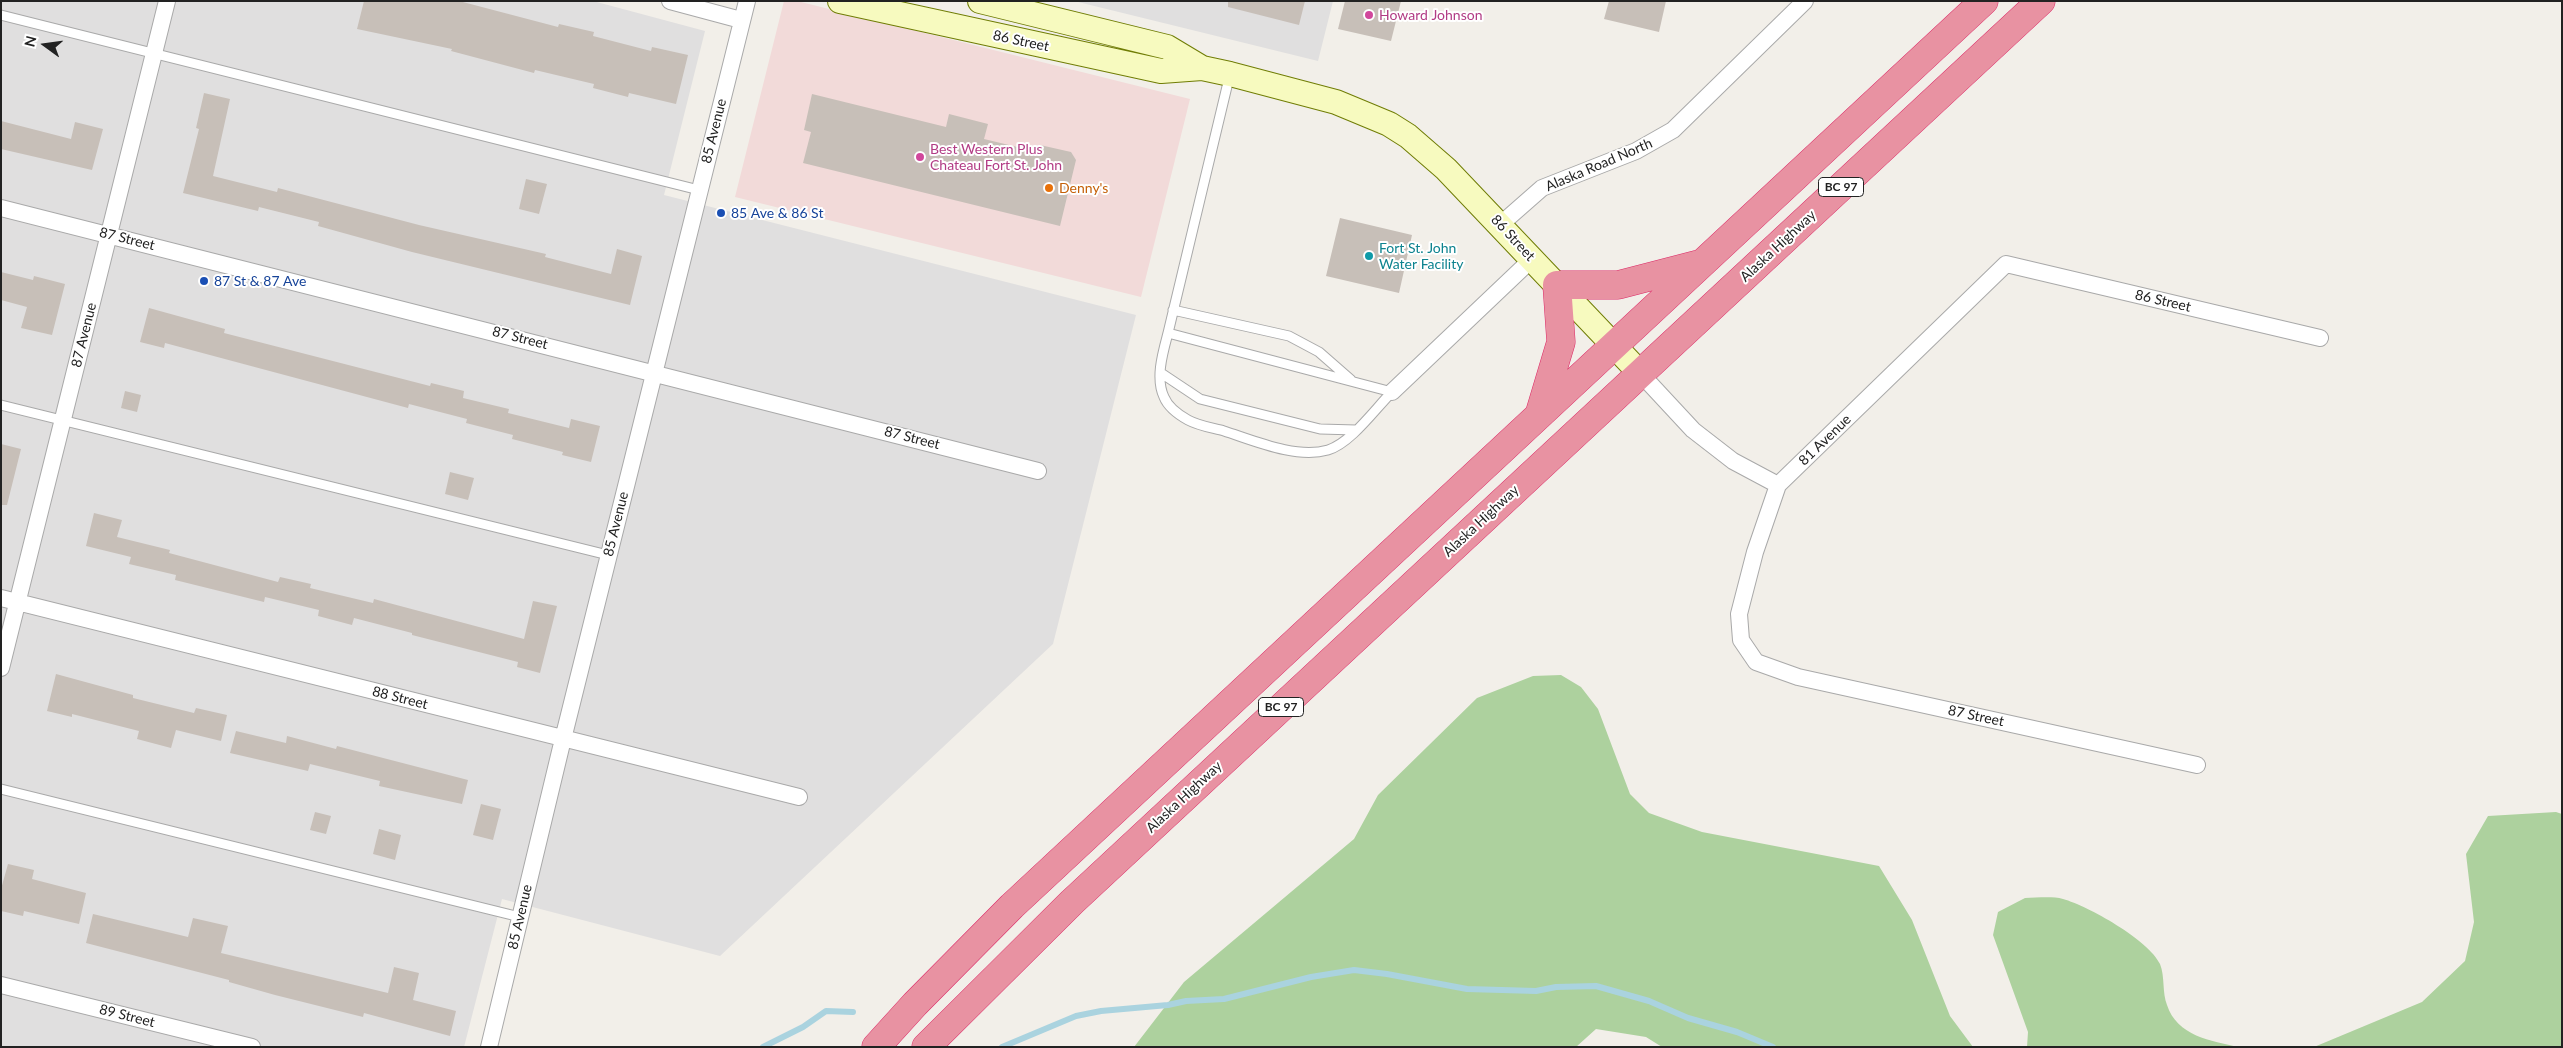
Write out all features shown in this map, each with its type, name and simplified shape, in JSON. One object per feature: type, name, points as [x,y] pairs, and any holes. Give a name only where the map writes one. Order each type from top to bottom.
[{"type":"highway","name":"BC 97","points":[[876,1047],[915,1004],[1012,906],[1984,1]]},
{"type":"highway","name":"Alaska Highway","points":[[926,1047],[1080,895],[2041,1]]},
{"type":"highway","points":[[1540,413],[1561,342],[1557,285],[1618,285],[1701,264]]},
{"type":"main road","name":"86 Street","points":[[840,1],[1161,71],[1202,68],[1230,74],[1328,99],[1389,124],[1425,150],[1501,224],[1640,373]]},
{"type":"main road","name":"86 Street","points":[[980,1],[1167,47],[1202,68]]},
{"type":"street","name":"87 Avenue","points":[[1,668],[167,1]]},
{"type":"street","points":[[670,1],[742,20]]},
{"type":"street","name":"85 Avenue","points":[[489,1047],[608,555],[747,1]]},
{"type":"street","name":"Alaska Road North","points":[[1501,224],[1542,188],[1636,150],[1673,130],[1805,1]]},
{"type":"street","name":"87 Street","points":[[1,208],[654,372],[1038,471]]},
{"type":"street","points":[[1392,392],[1532,259]]},
{"type":"street","name":"86 Street","points":[[2006,264],[2320,338]]},
{"type":"street","name":"81 Avenue","points":[[1756,662],[1741,640],[1739,614],[1755,552],[1778,485],[2006,264]]},
{"type":"street","name":"86 Street","points":[[1640,373],[1693,430],[1733,461],[1778,485]]},
{"type":"street","name":"88 Street","points":[[1,598],[799,797]]},
{"type":"street","name":"87 Street","points":[[1756,662],[1798,677],[2197,765]]},
{"type":"street","name":"89 Street","points":[[1,985],[252,1047]]},
{"type":"lane","points":[[1,15],[699,190]]},
{"type":"lane","points":[[1168,333],[1392,392],[1344,443],[1328,450],[1313,452],[1277,447],[1190,421],[1176,413],[1164,397],[1161,373],[1162,354],[1230,74]]},
{"type":"lane","points":[[1173,310],[1289,336],[1319,352],[1353,382]]},
{"type":"lane","points":[[1161,373],[1200,398],[1320,428],[1356,430]]},
{"type":"lane","points":[[1,405],[608,555]]},
{"type":"lane","points":[[1,789],[520,917]]},
{"type":"shaded area","points":[[1,1],[593,1],[705,31],[664,195],[1136,315],[1053,644],[720,956],[502,899],[464,1047],[1,1047]]},
{"type":"shaded area","points":[[784,1],[797,1],[1190,99],[1141,297],[735,197]]},
{"type":"shaded area","points":[[1074,1],[1333,1],[1318,61]]},
{"type":"green space","points":[[1561,675],[1581,687],[1598,709],[1630,794],[1649,813],[1702,832],[1879,866],[1912,920],[1950,1016],[1973,1047],[1662,1047],[1646,1037],[1596,1029],[1576,1047],[1134,1047],[1184,982],[1354,839],[1378,795],[1477,698],[1533,676]]},
{"type":"green space","points":[[2556,812],[2562,814],[2562,1047],[2314,1047],[2422,1002],[2465,961],[2474,922],[2466,854],[2488,816]]},
{"type":"green space","points":[[2049,897],[2063,899],[2102,916],[2117,925],[2144,945],[2160,964],[2165,1000],[2172,1015],[2179,1024],[2196,1035],[2239,1047],[2027,1047],[2028,1032],[1993,935],[1998,912],[2025,898]]},
{"type":"building","points":[[364,1],[459,1],[558,27],[559,24],[594,32],[593,36],[651,51],[652,47],[688,55],[676,104],[629,93],[628,97],[593,88],[594,84],[535,70],[534,73],[451,51],[452,49],[357,29]]},
{"type":"building","points":[[1228,1],[1305,1],[1299,25],[1228,7]]},
{"type":"building","name":"Howard Johnson","points":[[1345,1],[1401,1],[1391,41],[1338,29]]},
{"type":"building","points":[[1609,1],[1666,1],[1659,32],[1604,19]]},
{"type":"building","points":[[204,93],[230,99],[213,176],[277,192],[278,188],[419,225],[546,254],[545,257],[611,274],[617,249],[642,256],[630,305],[412,252],[318,226],[319,222],[259,207],[258,211],[183,193],[199,129],[196,128]]},
{"type":"building","name":"Best Western Plus Chateau Fort St. John","points":[[812,94],[946,127],[949,114],[988,124],[984,139],[1038,152],[1040,145],[1071,152],[1076,160],[1060,226],[803,163],[811,132],[804,130]]},
{"type":"building","points":[[1,121],[71,139],[75,122],[103,129],[92,170],[1,149]]},
{"type":"building","points":[[526,179],[547,184],[539,214],[519,209]]},
{"type":"building","name":"Fort St. John Water Facility","points":[[1340,218],[1412,235],[1399,293],[1326,276]]},
{"type":"building","points":[[1,272],[33,280],[34,276],[65,284],[52,335],[21,328],[27,307],[1,300]]},
{"type":"building","points":[[149,308],[225,329],[224,333],[430,386],[431,383],[464,391],[463,398],[509,409],[508,413],[569,428],[571,419],[600,426],[591,462],[562,455],[563,452],[512,439],[513,435],[466,423],[467,419],[409,404],[408,408],[165,343],[164,348],[140,342]]},
{"type":"building","points":[[125,391],[141,395],[137,412],[121,408]]},
{"type":"building","points":[[1,444],[21,449],[7,505],[1,505]]},
{"type":"building","points":[[450,472],[474,478],[468,500],[445,494]]},
{"type":"building","points":[[94,513],[122,520],[117,537],[170,550],[169,553],[278,582],[280,577],[311,584],[310,588],[373,603],[374,599],[524,639],[533,601],[557,606],[540,673],[517,667],[518,662],[412,635],[412,633],[354,618],[352,625],[318,616],[319,610],[265,597],[264,602],[175,580],[176,575],[129,564],[131,557],[86,546]]},
{"type":"building","points":[[56,674],[133,695],[133,698],[194,713],[196,708],[227,715],[221,741],[176,730],[171,748],[137,739],[139,731],[72,714],[72,717],[47,711]]},
{"type":"building","points":[[236,731],[286,743],[287,736],[336,749],[337,746],[468,780],[462,804],[379,786],[380,781],[310,764],[308,771],[230,753]]},
{"type":"building","points":[[481,804],[501,809],[493,840],[473,835]]},
{"type":"building","points":[[315,812],[331,816],[326,834],[310,830]]},
{"type":"building","points":[[379,829],[401,835],[395,860],[373,854]]},
{"type":"building","points":[[8,864],[34,870],[32,879],[86,893],[79,924],[24,911],[23,916],[1,911],[1,889]]},
{"type":"building","points":[[93,914],[188,937],[193,918],[228,926],[221,953],[388,993],[394,967],[419,973],[413,1000],[456,1011],[450,1036],[364,1013],[363,1017],[275,995],[229,982],[229,980],[86,943]]},
{"type":"waterway","points":[[1002,1047],[1076,1016],[1101,1011],[1168,1005],[1186,1001],[1224,999],[1311,977],[1354,970],[1387,974],[1467,989],[1536,991],[1556,987],[1596,986],[1649,1001],[1688,1018],[1737,1032],[1773,1047]]},
{"type":"waterway","points":[[763,1047],[803,1027],[826,1011],[853,1012]]},
{"type":"place","name":"Howard Johnson","points":[[1369,15]]},
{"type":"place","name":"Best Western Plus Chateau Fort St. John","points":[[920,157]]},
{"type":"place","name":"Denny's","points":[[1049,188]]},
{"type":"place","name":"85 Ave & 86 St","points":[[721,213]]},
{"type":"place","name":"Fort St. John Water Facility","points":[[1369,256]]},
{"type":"place","name":"87 St & 87 Ave","points":[[204,281]]}]
